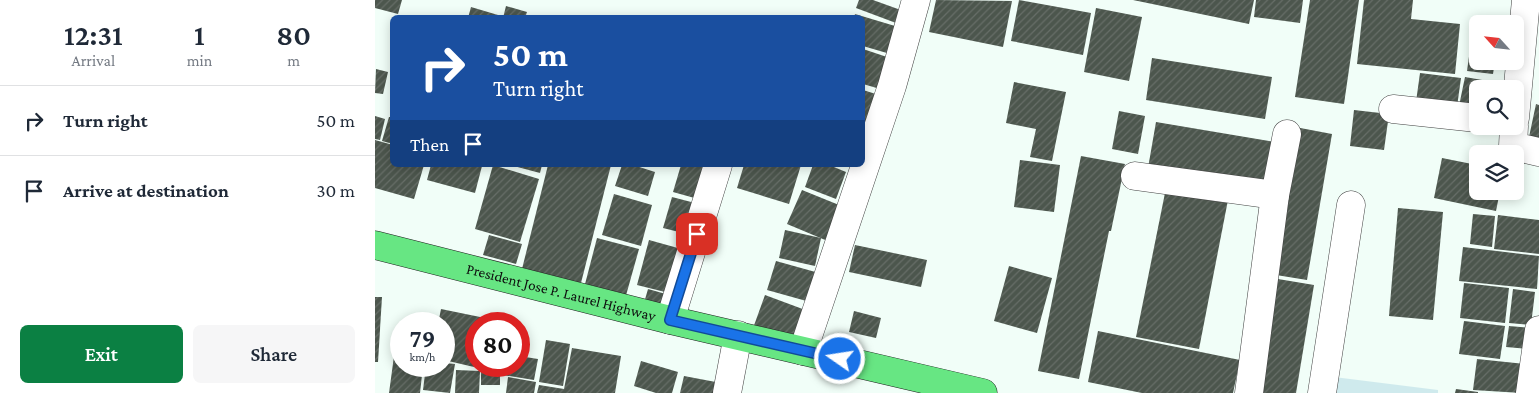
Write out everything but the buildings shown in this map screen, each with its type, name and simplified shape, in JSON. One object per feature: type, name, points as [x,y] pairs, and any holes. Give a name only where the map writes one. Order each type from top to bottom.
[{"type":"highway","name":"President Jose P. Laurel Highway","points":[[375,245],[950,389],[983,393]]},
{"type":"street","points":[[865,166],[892,86],[916,0]]},
{"type":"street","points":[[1522,80],[1531,34],[1526,0]]},
{"type":"street","points":[[1393,109],[1469,117]]},
{"type":"street","points":[[1249,393],[1275,195],[1287,134]]},
{"type":"street","points":[[1514,135],[1513,146],[1539,152]]},
{"type":"street","points":[[670,320],[717,167]]},
{"type":"street","points":[[803,351],[865,167]]},
{"type":"street","points":[[1135,176],[1275,195]]},
{"type":"street","points":[[1323,393],[1351,205]]},
{"type":"street","points":[[1530,393],[1539,330]]},
{"type":"street","points":[[727,393],[738,335]]},
{"type":"shaded area","points":[[1334,377],[1438,390],[1438,393],[1332,393]]},
{"type":"route","points":[[697,234],[670,320],[840,359]]}]
